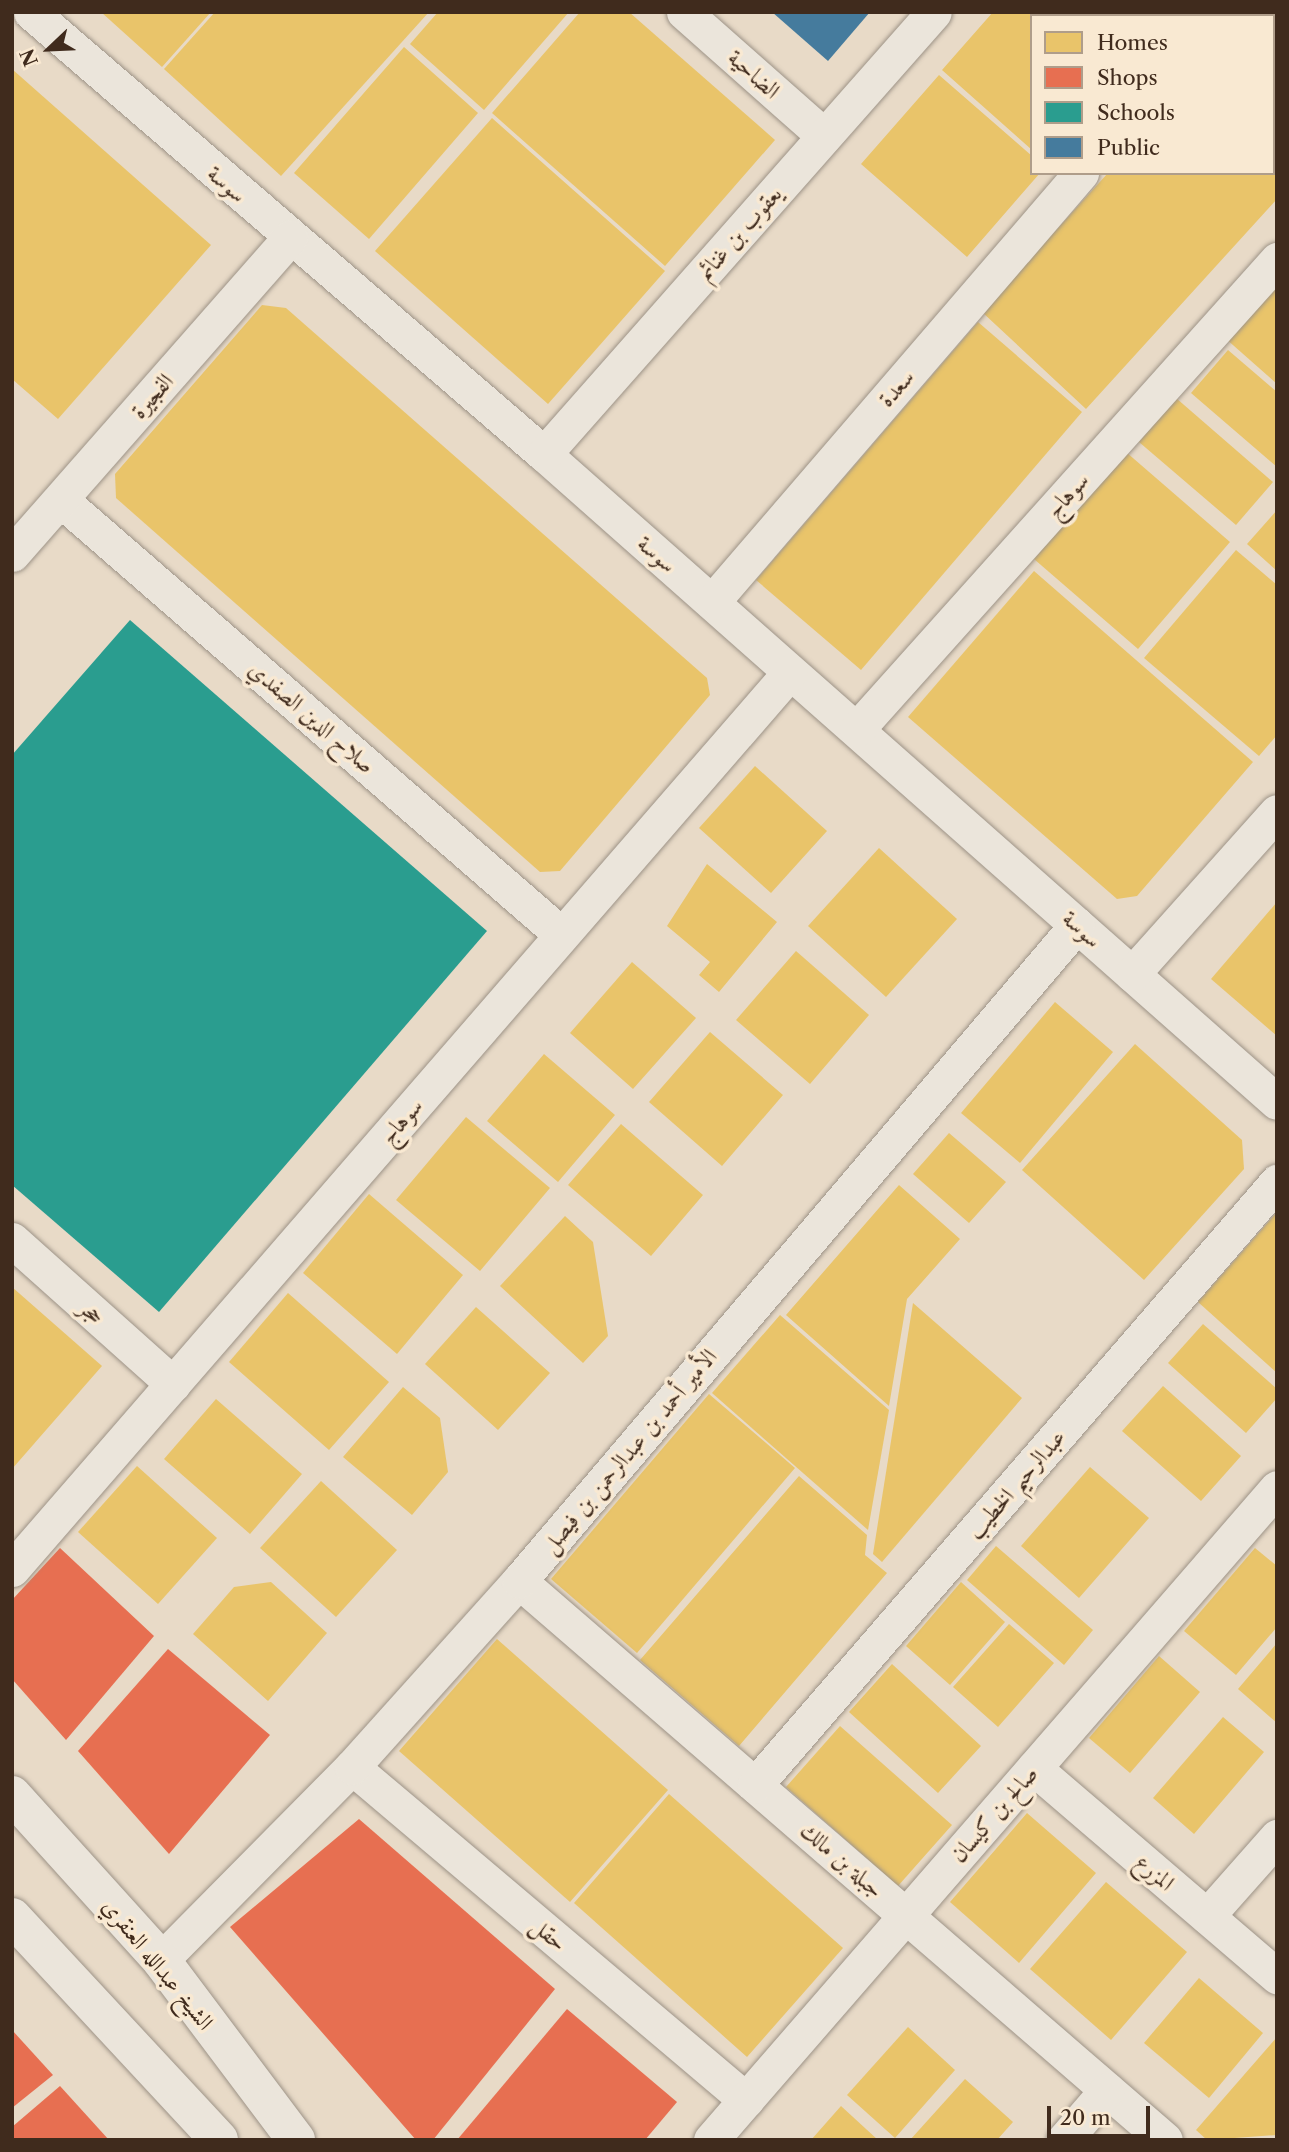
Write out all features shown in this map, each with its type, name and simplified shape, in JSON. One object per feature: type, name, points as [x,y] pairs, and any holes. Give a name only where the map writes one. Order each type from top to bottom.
[{"type":"street","name":"سوسة","points":[[31,12],[290,238],[544,454],[1277,1102]]},
{"type":"street","name":"الضاحية","points":[[684,12],[824,136]]},
{"type":"street","name":"يعقوب بن غنائم","points":[[544,454],[934,12]]},
{"type":"street","name":"سعدة","points":[[712,603],[1079,175]]},
{"type":"street","name":"الفجيرة","points":[[12,554],[290,238]]},
{"type":"street","name":"سوهاج","points":[[857,729],[1277,260]]},
{"type":"street","name":"صلاح الدين الصفدي","points":[[61,500],[562,935]]},
{"type":"street","name":"سوهاج","points":[[12,1569],[790,672]]},
{"type":"street","points":[[1132,974],[1277,812]]},
{"type":"street","name":"الأمير أحمد بن عبدالرحمن بن فيصل","points":[[160,1960],[352,1767],[519,1581],[1077,925]]},
{"type":"street","name":"عبدالرحيم الخطيب","points":[[755,1785],[1277,1182]]},
{"type":"street","name":"حجر","points":[[12,1240],[173,1384]]},
{"type":"street","name":"صالح بن كيسان","points":[[711,2140],[1277,1488]]},
{"type":"street","name":"جبلة بن مالك","points":[[519,1581],[1165,2140]]},
{"type":"street","name":"حقل","points":[[352,1767],[746,2100]]},
{"type":"street","name":"المزرع","points":[[1034,1768],[1277,1976]]},
{"type":"street","name":"الشيخ عبدالله العنقري","points":[[12,1795],[160,1960],[296,2140]]},
{"type":"street","points":[[1207,1916],[1277,1837]]},
{"type":"street","points":[[12,1917],[218,2138]]},
{"type":"street","points":[[251,2083],[282,2140]]},
{"type":"street","points":[[1064,2140],[1107,2090]]},
{"type":"building: Homes","points":[[101,12],[211,12],[162,67]]},
{"type":"building: Homes","points":[[215,12],[429,12],[281,176],[164,69]]},
{"type":"building: Homes","points":[[438,12],[569,12],[484,110],[410,44]]},
{"type":"building: Homes","points":[[580,12],[629,12],[775,140],[665,266],[492,113]]},
{"type":"building: Homes","points":[[993,12],[1030,14],[1030,148],[942,70]]},
{"type":"building: Homes","points":[[1069,12],[1172,14],[1071,14]]},
{"type":"building: Homes","points":[[1268,12],[1277,12],[1277,49],[1275,14]]},
{"type":"building: Homes","points":[[404,47],[478,113],[369,239],[294,173]]},
{"type":"building: Homes","points":[[12,69],[211,245],[58,419],[12,379]]},
{"type":"building: Homes","points":[[939,75],[1030,154],[1030,175],[1038,175],[967,257],[861,164]]},
{"type":"building: Homes","points":[[492,118],[665,271],[548,404],[375,251]]},
{"type":"building: Homes","points":[[1275,159],[1277,199],[1086,409],[982,312],[1106,175],[1275,175]]},
{"type":"building: Homes","points":[[1277,279],[1277,384],[1225,338]]},
{"type":"building: Homes","points":[[262,305],[286,308],[707,678],[710,695],[560,871],[540,872],[116,498],[115,474]]},
{"type":"building: Homes","points":[[978,322],[1082,412],[861,670],[756,580]]},
{"type":"building: Homes","points":[[1228,350],[1277,392],[1277,467],[1191,393]]},
{"type":"building: Homes","points":[[1176,398],[1273,482],[1236,525],[1139,442]]},
{"type":"building: Homes","points":[[1126,452],[1230,542],[1138,649],[1034,559]]},
{"type":"building: Homes","points":[[1277,510],[1277,571],[1247,544]]},
{"type":"building: Homes","points":[[1236,550],[1277,585],[1277,735],[1259,756],[1144,658]]},
{"type":"building: Homes","points":[[1034,571],[1253,762],[1137,896],[1117,899],[908,717]]},
{"type":"building: Homes","points":[[755,766],[827,831],[771,893],[699,828]]},
{"type":"building: Homes","points":[[879,848],[957,919],[886,997],[808,926]]},
{"type":"building: Homes","points":[[707,864],[777,922],[719,992],[699,975],[710,962],[667,926]]},
{"type":"building: Homes","points":[[1277,902],[1277,1036],[1211,979]]},
{"type":"building: Homes","points":[[796,951],[869,1015],[810,1084],[736,1020]]},
{"type":"building: Homes","points":[[632,962],[696,1018],[633,1089],[570,1033]]},
{"type":"building: Homes","points":[[1055,1002],[1113,1052],[1020,1163],[961,1113]]},
{"type":"building: Homes","points":[[710,1032],[783,1095],[722,1166],[649,1102]]},
{"type":"building: Homes","points":[[1135,1044],[1242,1140],[1244,1169],[1144,1280],[1022,1170]]},
{"type":"building: Homes","points":[[544,1054],[615,1115],[558,1182],[487,1121]]},
{"type":"building: Homes","points":[[466,1117],[550,1188],[480,1271],[396,1200]]},
{"type":"building: Homes","points":[[621,1124],[703,1195],[651,1256],[568,1185]]},
{"type":"building: Homes","points":[[949,1133],[1006,1182],[969,1223],[913,1174]]},
{"type":"building: Homes","points":[[899,1185],[960,1239],[907,1299],[889,1406],[786,1315]]},
{"type":"building: Homes","points":[[369,1194],[463,1275],[397,1354],[303,1273]]},
{"type":"building: Homes","points":[[1277,1212],[1277,1373],[1198,1302]]},
{"type":"building: Homes","points":[[565,1216],[593,1242],[608,1336],[583,1363],[500,1286]]},
{"type":"building: Homes","points":[[12,1287],[102,1366],[12,1469]]},
{"type":"building: Homes","points":[[288,1293],[389,1382],[329,1450],[229,1362]]},
{"type":"building: Homes","points":[[913,1303],[1022,1398],[882,1562],[873,1554]]},
{"type":"building: Homes","points":[[476,1307],[550,1373],[498,1430],[425,1364]]},
{"type":"building: Homes","points":[[780,1315],[889,1410],[868,1530],[712,1393]]},
{"type":"building: Homes","points":[[1203,1324],[1277,1389],[1277,1398],[1246,1433],[1168,1363]]},
{"type":"building: Homes","points":[[1163,1386],[1241,1456],[1201,1501],[1122,1431]]},
{"type":"building: Homes","points":[[403,1387],[440,1418],[448,1472],[412,1515],[343,1457]]},
{"type":"building: Homes","points":[[709,1394],[795,1468],[637,1653],[551,1579]]},
{"type":"building: Homes","points":[[216,1399],[302,1474],[250,1534],[164,1459]]},
{"type":"building: Homes","points":[[137,1466],[217,1538],[158,1604],[78,1532]]},
{"type":"building: Homes","points":[[1090,1467],[1149,1518],[1079,1598],[1021,1546]]},
{"type":"building: Homes","points":[[799,1476],[867,1535],[865,1555],[887,1573],[739,1746],[640,1660]]},
{"type":"building: Homes","points":[[321,1481],[397,1550],[336,1617],[260,1548]]},
{"type":"building: Homes","points":[[996,1546],[1093,1630],[1064,1665],[967,1580]]},
{"type":"building: Homes","points":[[1255,1548],[1277,1566],[1277,1627],[1236,1675],[1184,1631]]},
{"type":"building: Homes","points":[[271,1582],[327,1633],[268,1701],[193,1634],[234,1587]]},
{"type":"building: Homes","points":[[961,1582],[1005,1622],[950,1685],[906,1646]]},
{"type":"building: Homes","points":[[1009,1624],[1054,1663],[998,1727],[953,1687]]},
{"type":"building: Homes","points":[[497,1639],[668,1790],[570,1902],[399,1751]]},
{"type":"building: Homes","points":[[1277,1643],[1277,1723],[1238,1689]]},
{"type":"building: Homes","points":[[1159,1656],[1200,1692],[1130,1773],[1089,1738]]},
{"type":"building: Homes","points":[[892,1664],[981,1746],[938,1793],[849,1712]]},
{"type":"building: Homes","points":[[1223,1717],[1264,1752],[1194,1834],[1153,1798]]},
{"type":"building: Homes","points":[[840,1726],[952,1825],[898,1886],[786,1787]]},
{"type":"building: Homes","points":[[669,1794],[843,1948],[747,2057],[574,1903]]},
{"type":"building: Homes","points":[[1027,1813],[1096,1873],[1019,1963],[950,1902]]},
{"type":"building: Homes","points":[[1106,1882],[1187,1952],[1111,2040],[1030,1969]]},
{"type":"building: Homes","points":[[1199,1978],[1263,2033],[1209,2098],[1144,2043]]},
{"type":"building: Homes","points":[[908,2027],[955,2070],[895,2138],[847,2095]]},
{"type":"building: Homes","points":[[1277,2037],[1277,2135],[1207,2140],[1196,2130]]},
{"type":"building: Homes","points":[[965,2079],[1013,2122],[997,2140],[910,2140]]},
{"type":"building: Homes","points":[[841,2106],[878,2140],[811,2140]]},
{"type":"building: Shops","points":[[60,1548],[154,1636],[66,1740],[12,1679],[12,1600]]},
{"type":"building: Shops","points":[[168,1649],[270,1735],[169,1854],[78,1751]]},
{"type":"building: Shops","points":[[359,1819],[555,1989],[433,2140],[416,2140],[230,1927]]},
{"type":"building: Shops","points":[[567,2009],[677,2102],[645,2140],[457,2140]]},
{"type":"building: Shops","points":[[12,2030],[53,2075],[12,2108]]},
{"type":"building: Shops","points":[[60,2086],[109,2140],[12,2140],[12,2127]]},
{"type":"building: Schools","points":[[130,620],[487,931],[159,1312],[12,1185],[12,755]]},
{"type":"building: Public","points":[[772,12],[870,12],[828,61]]}]
